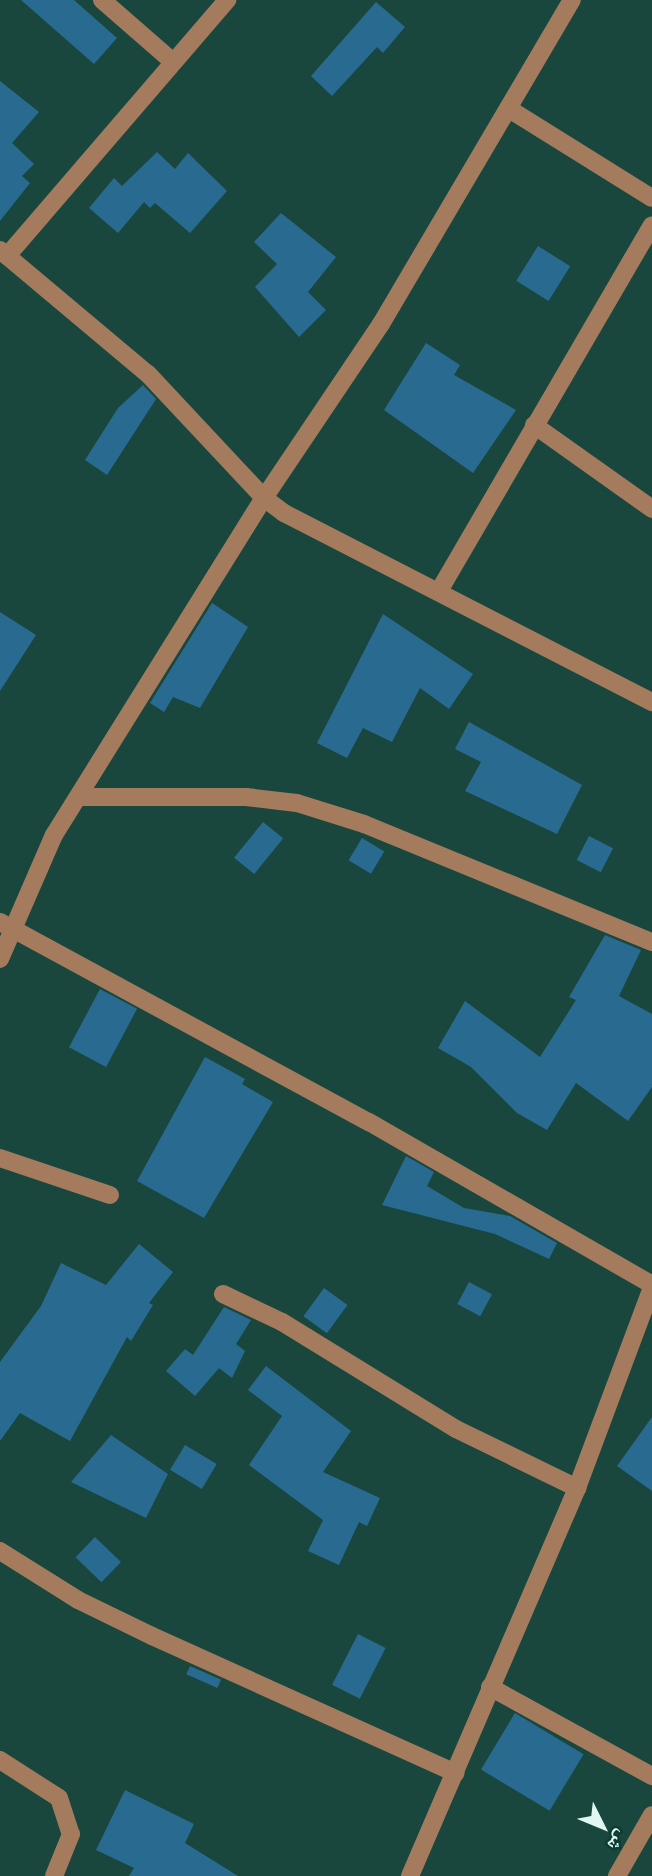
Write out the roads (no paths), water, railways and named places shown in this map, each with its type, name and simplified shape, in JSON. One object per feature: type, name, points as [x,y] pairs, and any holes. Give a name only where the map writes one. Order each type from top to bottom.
[{"type":"street","points":[[102,0],[173,62]]},
{"type":"street","points":[[227,0],[4,253],[148,374],[264,498],[652,702]]},
{"type":"street","points":[[0,959],[5,925],[78,797],[264,498],[381,324],[572,0]]},
{"type":"street","points":[[509,109],[652,198]]},
{"type":"street","points":[[439,591],[652,225]]},
{"type":"street","points":[[534,425],[652,509]]},
{"type":"street","points":[[78,797],[246,797],[297,803],[364,824],[652,942]]},
{"type":"street","points":[[5,925],[369,1122],[652,1286],[578,1488],[410,1876]]},
{"type":"street","points":[[0,1158],[110,1195]]},
{"type":"street","points":[[223,1294],[282,1322],[457,1429],[578,1488]]},
{"type":"street","points":[[0,1551],[78,1600],[139,1630],[456,1773]]},
{"type":"street","points":[[490,1687],[652,1776]]},
{"type":"street","points":[[0,1760],[60,1798],[71,1834],[54,1876]]},
{"type":"street","points":[[617,1876],[652,1815]]}]
